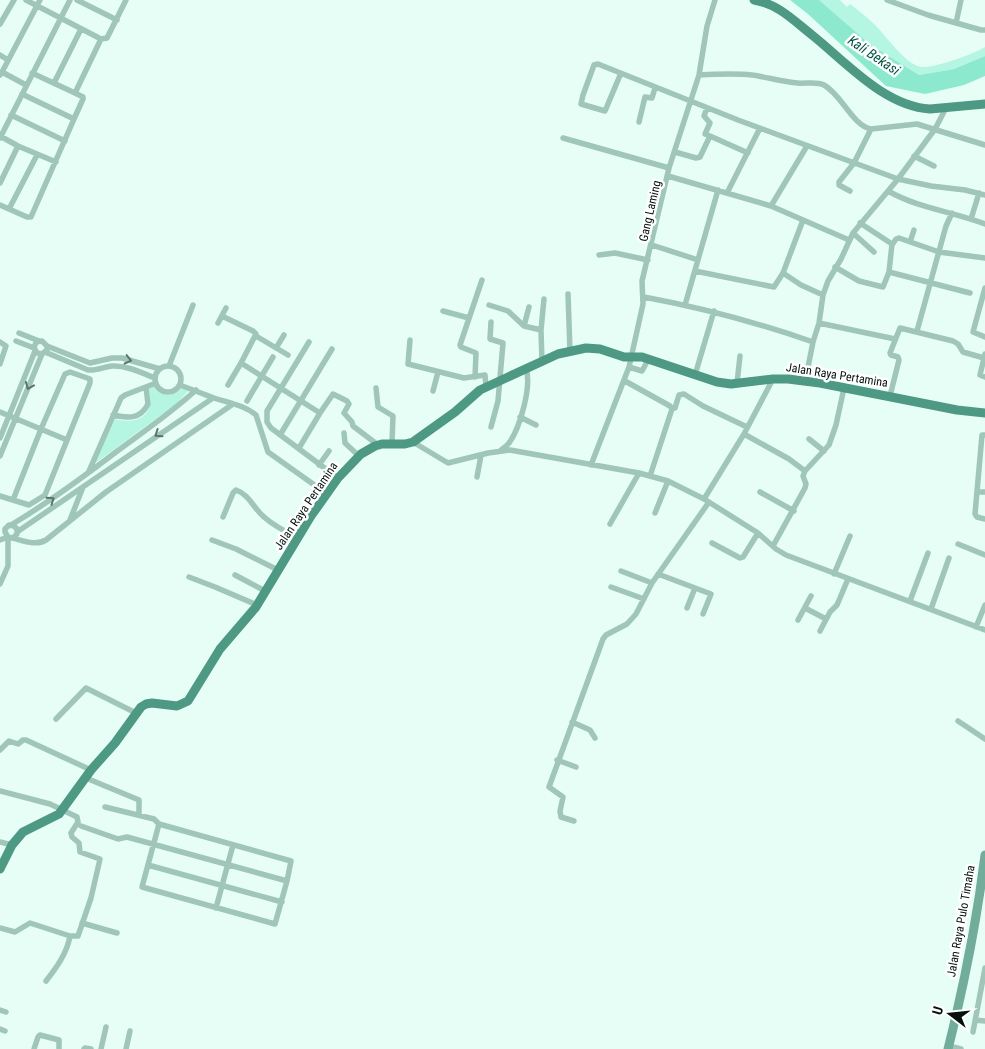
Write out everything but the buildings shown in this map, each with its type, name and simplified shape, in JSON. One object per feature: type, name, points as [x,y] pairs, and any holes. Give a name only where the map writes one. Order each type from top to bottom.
[{"type":"main road","points":[[754,0],[767,3],[783,11],[847,66],[903,103],[921,109],[985,104]]},
{"type":"main road","name":"Jalan Raya Pertamina","points":[[136,713],[146,704],[177,706],[188,701],[220,648],[248,618],[257,605],[326,494],[338,478],[367,449],[378,445],[413,442],[455,412],[480,390],[558,354],[590,348],[600,349],[630,362],[642,358],[716,382],[737,383],[773,378],[788,379],[890,396],[957,410],[985,411]]},
{"type":"main road","points":[[0,869],[12,845],[23,832],[55,817],[63,809],[136,713]]},
{"type":"street","points":[[0,24],[14,0]]},
{"type":"street","points":[[26,0],[39,3],[60,18],[101,39],[107,38],[126,0]]},
{"type":"street","points":[[56,162],[0,137],[70,0]]},
{"type":"street","points":[[77,0],[117,20]]},
{"type":"street","name":"Gang Laming","points":[[591,465],[625,381],[644,297],[641,286],[670,168],[699,70],[707,26],[715,0]]},
{"type":"street","points":[[887,0],[956,23],[985,30]]},
{"type":"street","points":[[956,23],[961,0]]},
{"type":"street","points":[[26,84],[1,74],[39,3]]},
{"type":"street","points":[[54,83],[82,29]]},
{"type":"street","points":[[74,93],[101,39]]},
{"type":"street","points":[[0,55],[8,60]]},
{"type":"street","points":[[621,73],[605,111],[581,104],[596,64],[621,73],[707,108],[898,180],[982,194],[971,219]]},
{"type":"street","points":[[699,70],[751,75],[797,83],[821,84],[839,98],[861,125],[871,129],[911,124],[937,126],[985,145]]},
{"type":"street","points":[[0,205],[28,218],[31,217],[83,99],[83,97],[32,73]]},
{"type":"street","points":[[638,122],[645,98],[652,98],[656,88]]},
{"type":"street","points":[[22,94],[74,119]]},
{"type":"street","points":[[707,108],[704,116],[710,123],[706,134],[748,152]]},
{"type":"street","points":[[805,382],[819,323],[825,287],[835,267],[841,259],[853,233],[898,180],[937,126],[946,108]]},
{"type":"street","points":[[11,115],[65,141]]},
{"type":"street","points":[[727,193],[760,128]]},
{"type":"street","points":[[850,191],[838,183],[854,163],[871,129]]},
{"type":"street","points":[[675,152],[698,158],[710,136]]},
{"type":"street","points":[[562,138],[670,168]]},
{"type":"street","points":[[0,183],[18,146]]},
{"type":"street","points":[[771,206],[808,146]]},
{"type":"street","points":[[9,209],[37,155]]},
{"type":"street","points":[[914,156],[934,166]]},
{"type":"street","points":[[668,176],[771,206],[849,240]]},
{"type":"street","points":[[685,305],[718,190]]},
{"type":"street","points":[[888,191],[906,201],[928,209],[952,213],[985,224]]},
{"type":"street","points":[[917,331],[929,282],[946,226],[952,213]]},
{"type":"street","points":[[695,271],[772,288],[782,273],[803,220]]},
{"type":"street","points":[[860,223],[892,245]]},
{"type":"street","points":[[910,242],[914,230]]},
{"type":"street","points":[[853,233],[874,252]]},
{"type":"street","points":[[835,267],[855,279],[882,287],[889,272],[892,245],[897,238],[939,252],[985,258]]},
{"type":"street","points":[[652,245],[698,260]]},
{"type":"street","points":[[599,255],[615,253],[648,260]]},
{"type":"street","points":[[889,272],[970,293]]},
{"type":"street","points":[[782,273],[801,285],[823,295]]},
{"type":"street","points":[[476,377],[476,353],[460,345],[482,280]]},
{"type":"street","points":[[985,288],[973,332],[985,336]]},
{"type":"street","points":[[568,294],[570,351]]},
{"type":"street","points":[[644,297],[714,311],[764,325],[813,342]]},
{"type":"street","points":[[542,362],[541,330],[544,299]]},
{"type":"street","points":[[489,305],[506,310],[524,326],[541,330]]},
{"type":"street","points":[[169,366],[193,306]]},
{"type":"street","points":[[524,326],[529,307]]},
{"type":"street","points":[[218,324],[226,308]]},
{"type":"street","points":[[443,311],[469,318]]},
{"type":"street","points":[[696,376],[714,311]]},
{"type":"street","points":[[222,316],[252,331],[256,336],[288,355]]},
{"type":"street","points":[[491,322],[490,339],[504,343],[498,401],[491,427]]},
{"type":"street","points":[[819,323],[895,339]]},
{"type":"street","points":[[890,396],[899,360],[898,357],[890,354],[900,328],[953,341],[958,344],[963,352],[984,356],[980,375],[985,377]]},
{"type":"street","points":[[0,456],[45,351],[44,342],[19,333]]},
{"type":"street","points":[[276,348],[284,335]]},
{"type":"street","points":[[228,385],[256,336]]},
{"type":"street","points":[[410,340],[408,364],[464,378],[485,375],[486,387]]},
{"type":"street","points":[[16,341],[34,349],[37,353],[45,351],[90,363],[112,358],[122,358],[160,369],[169,366],[178,371],[181,380],[180,385],[175,390],[167,392],[160,389],[155,380],[120,366],[112,366],[94,371],[88,370],[45,351]]},
{"type":"street","points":[[0,438],[34,345],[38,341]]},
{"type":"street","points":[[0,342],[6,346],[0,364]]},
{"type":"street","points":[[309,342],[267,411],[266,416],[269,426],[338,478]]},
{"type":"street","points":[[280,435],[332,349]]},
{"type":"street","points":[[737,383],[740,356]]},
{"type":"street","points":[[247,400],[273,357]]},
{"type":"street","points":[[241,363],[320,413]]},
{"type":"street","points":[[69,522],[121,398],[146,387],[155,380],[160,369]]},
{"type":"street","points":[[500,450],[510,441],[520,418],[525,402],[529,376],[526,369]]},
{"type":"street","points":[[0,496],[29,505],[44,495],[90,380],[70,372],[66,373],[41,429],[13,500]]},
{"type":"street","points":[[433,391],[438,372]]},
{"type":"street","points":[[574,821],[561,817],[560,811],[564,797],[548,787],[603,639],[606,635],[627,624],[636,614],[652,583],[706,501],[773,378]]},
{"type":"street","points":[[625,381],[670,406],[672,409]]},
{"type":"street","points":[[180,385],[213,398],[244,406],[256,415],[268,452],[326,494]]},
{"type":"street","points":[[114,415],[131,418],[142,413],[148,404],[146,387]]},
{"type":"street","points":[[376,388],[378,406],[393,416],[392,443]]},
{"type":"street","points":[[773,546],[805,488],[806,484],[803,476],[805,471],[824,451],[834,433],[844,388]]},
{"type":"street","points":[[0,584],[8,566],[5,532],[9,526],[48,502],[88,473],[178,407],[196,390]]},
{"type":"street","points":[[299,448],[333,394],[349,404],[345,415],[352,422],[353,427],[378,445]]},
{"type":"street","points":[[650,476],[672,409],[675,408],[679,394],[684,394],[703,406],[748,427]]},
{"type":"street","points":[[0,540],[17,532],[213,398]]},
{"type":"street","points":[[6,536],[31,543],[41,543],[106,492],[232,404]]},
{"type":"street","points":[[178,407],[183,417]]},
{"type":"street","points":[[0,412],[67,440]]},
{"type":"street","points":[[520,418],[536,424]]},
{"type":"street","points":[[344,433],[343,437],[347,446],[359,456]]},
{"type":"street","points":[[744,434],[789,459],[805,471]]},
{"type":"street","points":[[985,435],[982,435],[975,515],[985,519]]},
{"type":"street","points":[[809,439],[824,451]]},
{"type":"street","points":[[413,442],[448,463],[500,450],[529,453],[650,476],[668,482],[706,501],[758,534],[786,555],[985,630]]},
{"type":"street","points":[[319,465],[328,451]]},
{"type":"street","points":[[476,476],[481,455]]},
{"type":"street","points":[[610,524],[639,473]]},
{"type":"street","points":[[655,513],[668,482]]},
{"type":"street","points":[[223,518],[236,490],[249,498],[263,517],[278,528],[298,538]]},
{"type":"street","points":[[760,492],[794,511]]},
{"type":"street","points":[[977,492],[985,492]]},
{"type":"street","points":[[0,524],[17,528],[17,532]]},
{"type":"street","points":[[712,543],[740,558],[743,557],[758,534]]},
{"type":"street","points":[[834,574],[850,536]]},
{"type":"street","points":[[212,540],[236,548],[278,570]]},
{"type":"street","points":[[958,544],[985,555]]},
{"type":"street","points":[[910,601],[928,553]]},
{"type":"street","points":[[931,609],[949,558]]},
{"type":"street","points":[[621,570],[652,583]]},
{"type":"street","points":[[235,574],[265,591]]},
{"type":"street","points":[[658,574],[711,594],[703,614]]},
{"type":"street","points":[[189,577],[257,605]]},
{"type":"street","points":[[820,630],[837,604],[848,579]]},
{"type":"street","points":[[611,587],[644,599]]},
{"type":"street","points":[[687,608],[695,588]]},
{"type":"street","points":[[798,620],[811,596]]},
{"type":"street","points":[[976,626],[985,605]]},
{"type":"street","points":[[804,608],[826,619]]},
{"type":"street","points":[[56,719],[86,688],[136,713]]},
{"type":"street","points":[[958,721],[985,738]]},
{"type":"street","points":[[572,722],[590,730],[595,738]]},
{"type":"street","points":[[0,750],[9,741],[18,744],[26,740],[139,800],[139,816]]},
{"type":"street","points":[[557,760],[576,767]]},
{"type":"street","points":[[0,791],[50,804],[78,818],[78,822],[71,835],[79,843],[80,852],[100,860],[91,898],[78,936],[70,936],[30,923],[15,932],[0,928]]},
{"type":"street","points":[[105,807],[154,819],[159,824],[291,860],[275,924],[142,888],[159,824]]},
{"type":"street","points":[[81,826],[118,839],[127,838],[287,881]]},
{"type":"street","points":[[0,842],[12,845]]},
{"type":"street","points":[[216,908],[233,845]]},
{"type":"street","name":"Jalan Raya Pulo Timaha","points":[[950,1047],[982,905],[985,855]]},
{"type":"street","points":[[148,865],[282,902]]},
{"type":"street","points":[[82,923],[117,933]]},
{"type":"street","points":[[46,981],[60,962],[69,943],[70,936]]},
{"type":"street","points":[[973,1032],[985,968]]},
{"type":"street","points":[[0,1010],[6,1012]]},
{"type":"street","points":[[975,1020],[985,1021]]},
{"type":"street","points":[[101,1049],[106,1027]]},
{"type":"street","points":[[126,1049],[130,1031]]},
{"type":"street","points":[[34,1049],[40,1035],[59,1040],[60,1049]]},
{"type":"street","points":[[950,1047],[961,1049]]},
{"type":"street","points":[[84,1049],[91,1049]]},
{"type":"shaded area","points":[[819,0],[840,0],[847,7],[850,4],[874,24],[903,56],[916,65],[928,67],[945,63],[985,47],[985,56],[954,69],[919,75],[871,45]]},
{"type":"shaded area","points":[[154,386],[168,395],[182,388],[189,390],[176,404],[94,464],[115,419],[131,421],[143,416],[150,406],[149,389]]},
{"type":"water","name":"Kali Bekasi","points":[[790,0],[819,0],[871,45],[919,75],[954,69],[985,56],[985,76],[964,85],[925,94],[886,86],[808,14]]}]
